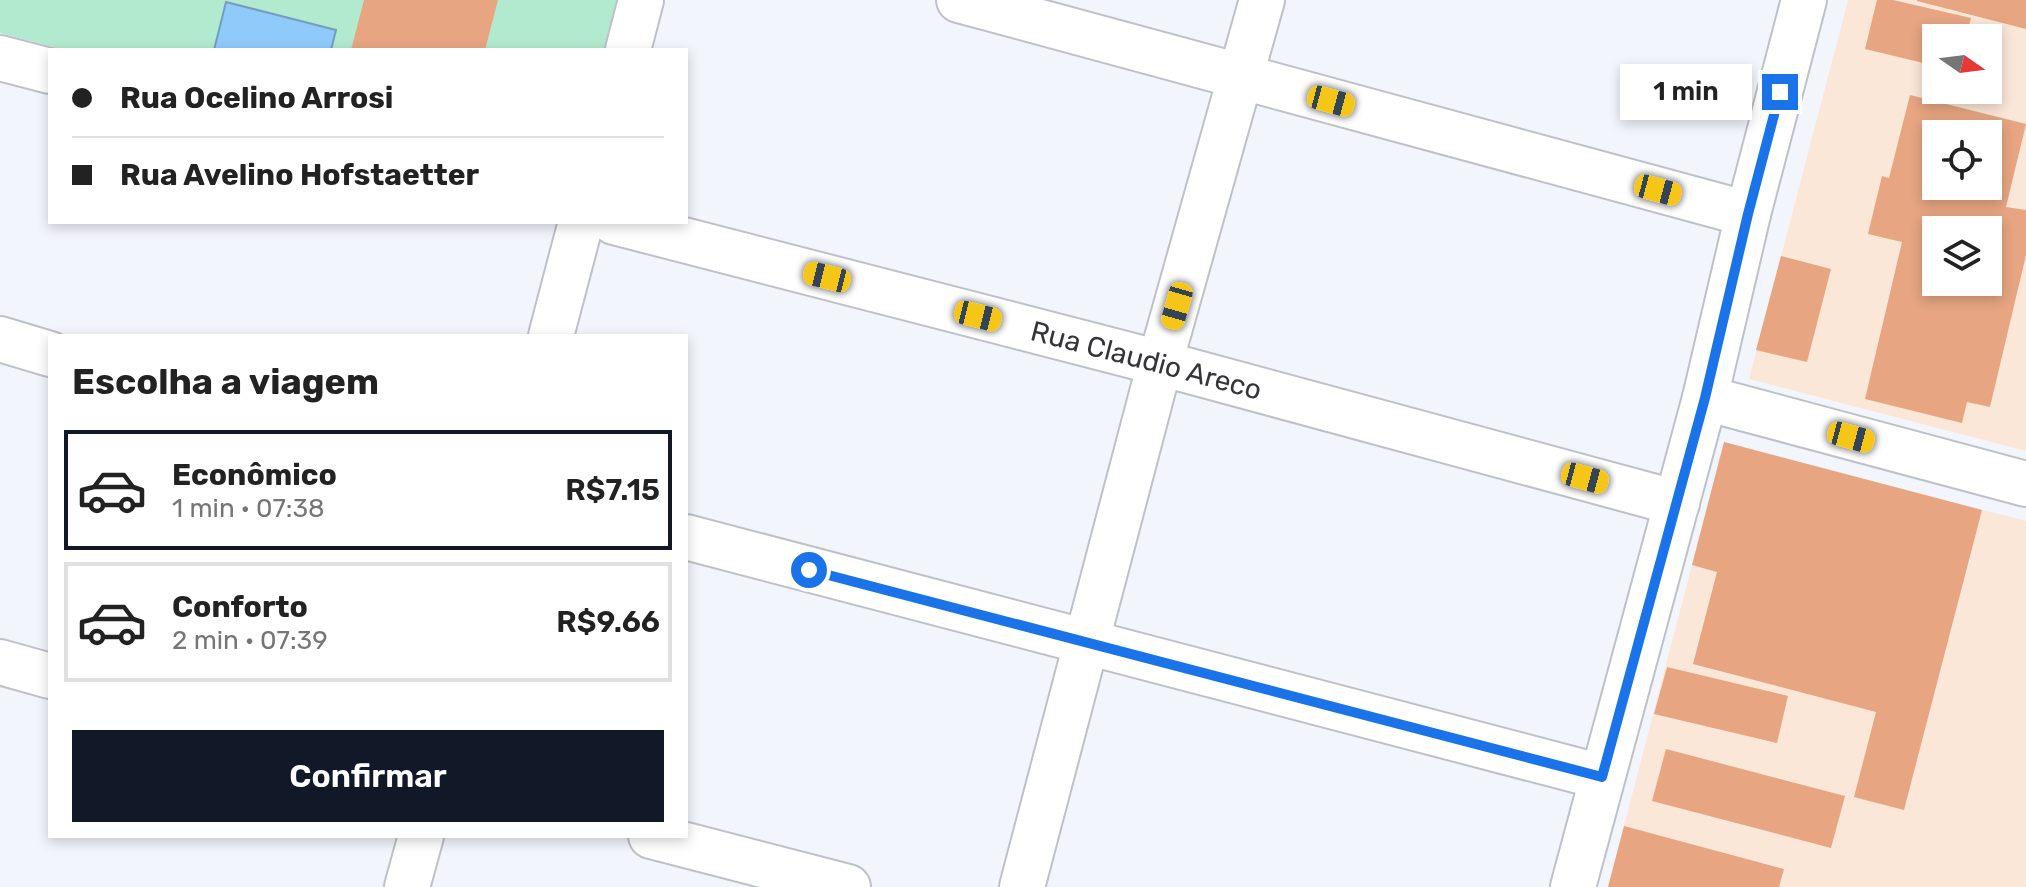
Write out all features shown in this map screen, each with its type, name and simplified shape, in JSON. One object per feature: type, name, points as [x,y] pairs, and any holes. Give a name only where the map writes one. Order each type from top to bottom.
[{"type":"street","points":[[629,48],[641,0]]},
{"type":"street","points":[[959,0],[1748,214]]},
{"type":"street","points":[[1022,887],[1160,363],[1262,0]]},
{"type":"street","points":[[1573,887],[1705,398],[1748,214],[1804,0]]},
{"type":"street","points":[[0,58],[48,70]]},
{"type":"street","points":[[552,334],[580,224]]},
{"type":"street","name":"Rua Claudio Areco","points":[[622,224],[1160,363],[1677,503]]},
{"type":"street","points":[[0,339],[48,353]]},
{"type":"street","points":[[1705,398],[2026,484]]},
{"type":"street","points":[[688,538],[1602,777]]},
{"type":"street","points":[[0,662],[48,675]]},
{"type":"street","points":[[407,887],[420,838]]},
{"type":"street","points":[[659,838],[848,887]]},
{"type":"shaded area","points":[[1848,0],[2026,0],[2026,451],[1749,379]]},
{"type":"shaded area","points":[[1724,442],[2026,521],[2026,887],[1608,887]]},
{"type":"green space","points":[[0,0],[623,0],[611,48],[57,48],[0,33]]},
{"type":"water","points":[[226,2],[336,30],[332,48],[214,48]]},
{"type":"building","points":[[364,0],[498,0],[486,48],[352,48]]},
{"type":"building","points":[[1877,0],[1893,0],[1971,18],[1970,24],[1922,24],[1922,63],[1865,49]]},
{"type":"building","points":[[2026,0],[2026,29],[1917,1]]},
{"type":"building","points":[[1910,95],[1922,98],[1922,104],[1946,104],[2026,124],[2006,207],[2026,210],[2026,255],[1990,407],[1967,402],[1962,423],[1865,399],[1902,242],[1868,234],[1882,176],[1889,178]]},
{"type":"building","points":[[1781,256],[1831,269],[1807,362],[1756,350]]},
{"type":"building","points":[[1724,442],[1982,510],[1904,810],[1854,797],[1876,712],[1693,664],[1717,572],[1692,565]]},
{"type":"building","points":[[1667,667],[1788,696],[1777,743],[1654,714]]},
{"type":"building","points":[[1666,749],[1845,796],[1831,848],[1652,801]]},
{"type":"building","points":[[1624,826],[1784,869],[1779,887],[1608,887]]},
{"type":"route","points":[[809,570],[1602,777],[1705,398],[1780,92]]}]
